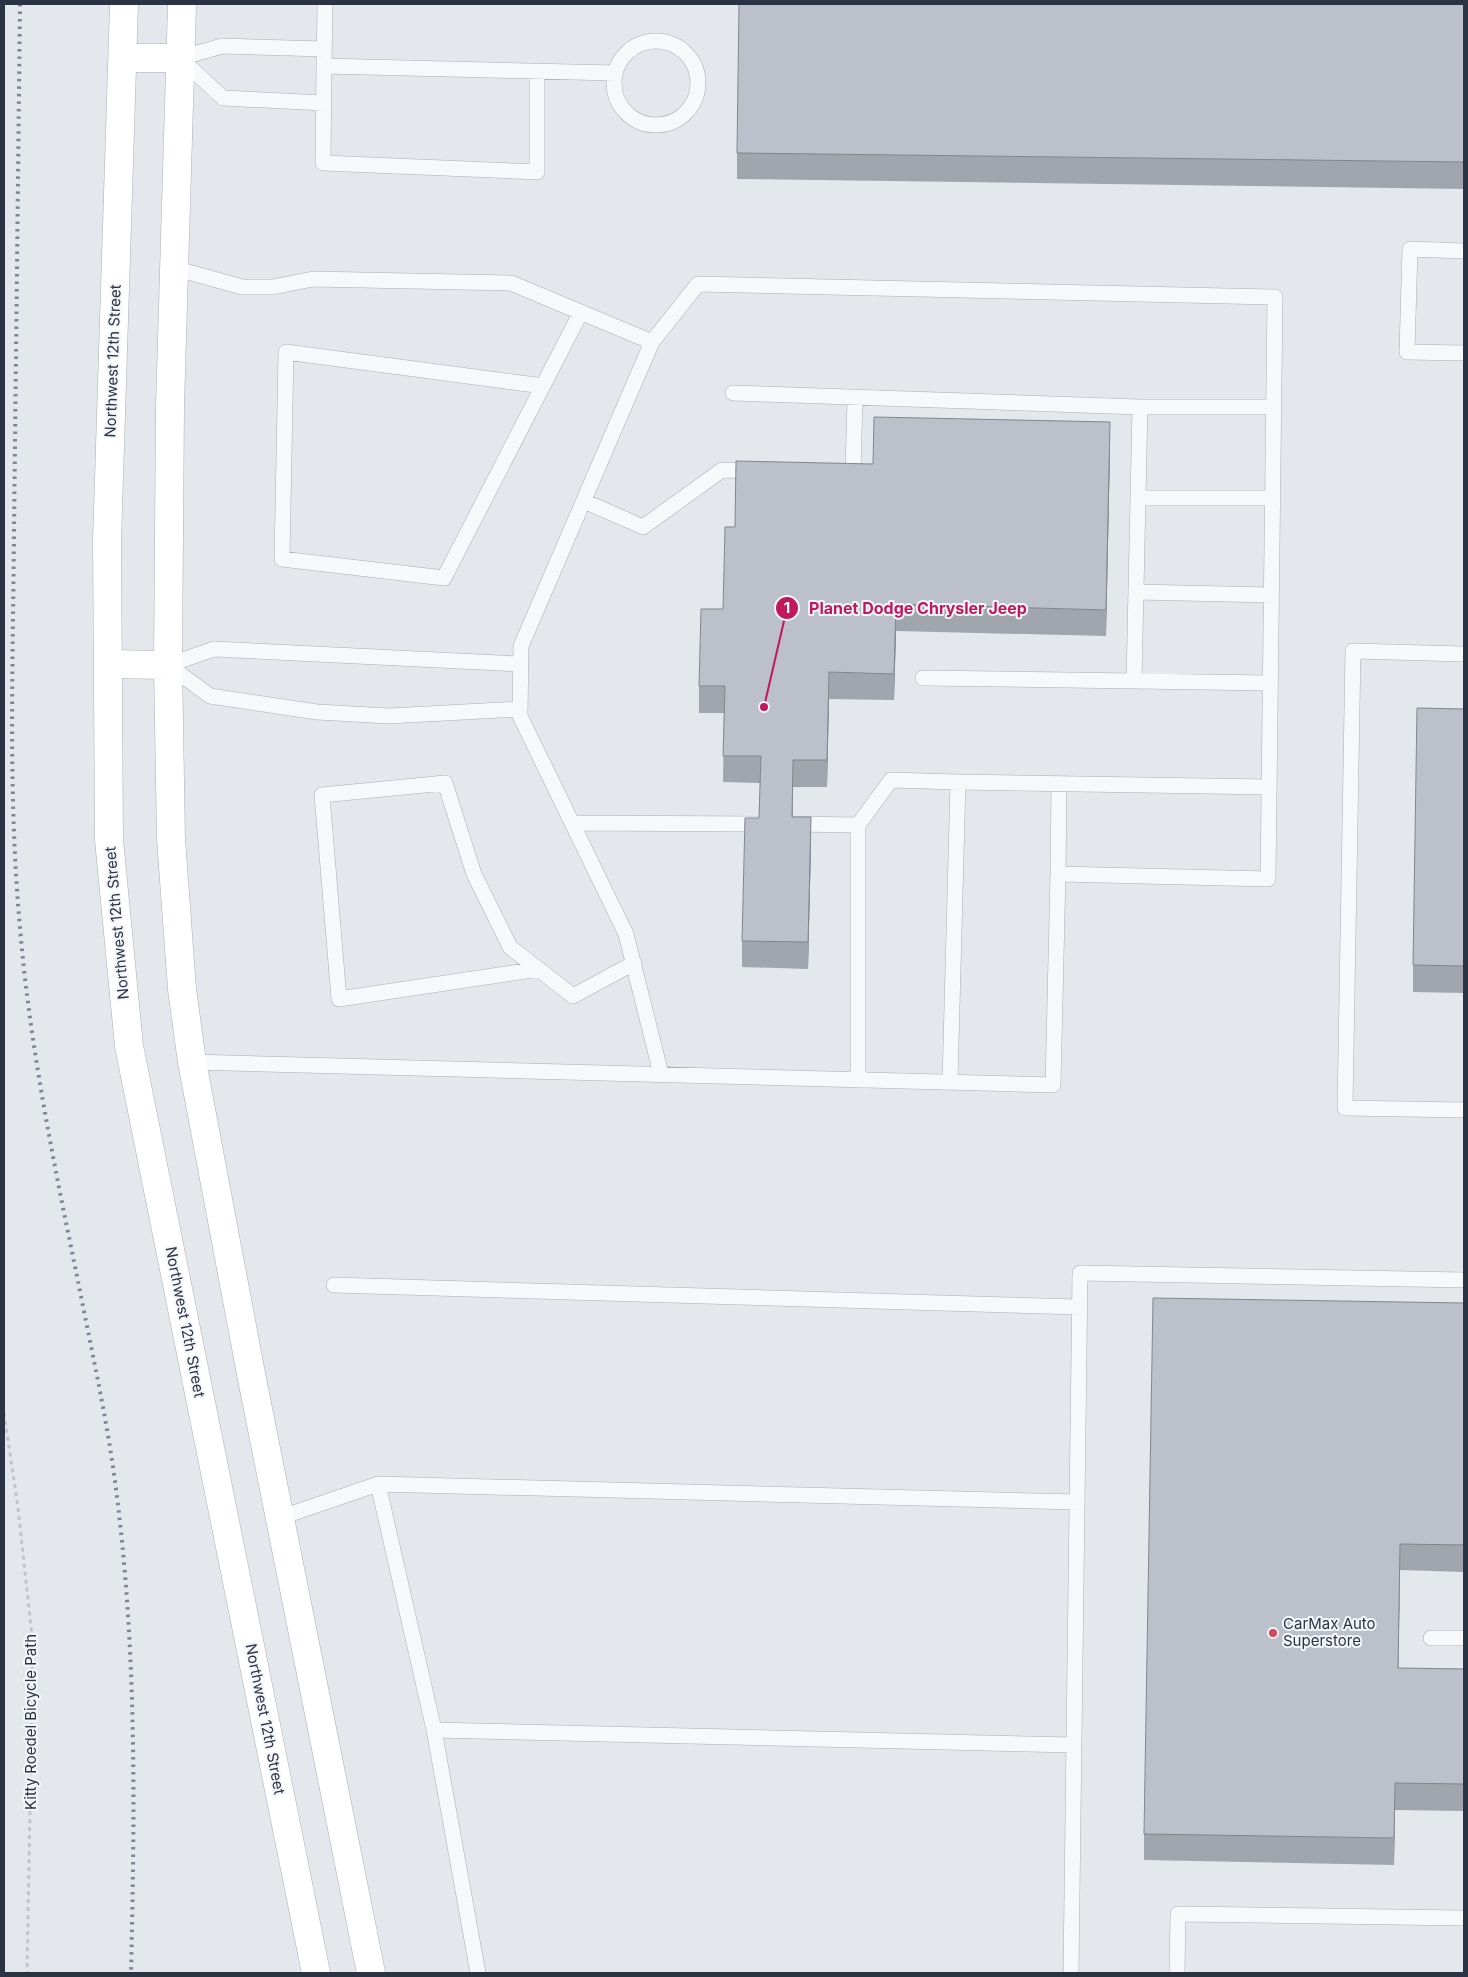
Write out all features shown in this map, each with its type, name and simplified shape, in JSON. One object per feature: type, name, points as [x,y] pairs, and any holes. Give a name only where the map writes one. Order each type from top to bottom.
[{"type":"main road","name":"Northwest 12th Street","points":[[124,4],[107,541],[109,840],[129,1046],[316,1973]]},
{"type":"main road","points":[[182,4],[170,406],[168,664],[169,793],[175,913],[182,989],[192,1062],[279,1518],[371,1973]]},
{"type":"main road","points":[[123,58],[180,58]]},
{"type":"main road","points":[[108,664],[168,664]]},
{"type":"lane","points":[[325,4],[323,163],[537,172],[538,71]]},
{"type":"lane","points":[[659,40],[673,44],[686,52],[694,64],[698,78],[697,94],[691,107],[681,118],[668,124],[653,126],[639,122],[627,114],[618,102],[614,88],[615,72],[621,60],[631,48],[644,42],[659,40]]},
{"type":"lane","points":[[180,58],[222,46],[324,49]]},
{"type":"lane","points":[[180,58],[223,98],[324,103]]},
{"type":"lane","points":[[324,66],[615,72]]},
{"type":"lane","points":[[1464,251],[1410,249],[1407,352],[1464,353]]},
{"type":"lane","points":[[174,268],[242,286],[273,287],[313,279],[511,283],[652,342]]},
{"type":"lane","points":[[661,1074],[626,934],[520,716],[520,664],[521,646],[652,342],[698,284],[1275,298],[1268,879],[1058,874]]},
{"type":"lane","points":[[543,386],[286,352],[282,559],[444,578],[543,386],[581,312]]},
{"type":"lane","points":[[734,393],[1140,407],[1273,407]]},
{"type":"lane","points":[[825,472],[853,473],[855,397]]},
{"type":"lane","points":[[1134,681],[1140,407]]},
{"type":"lane","points":[[584,501],[643,527],[722,470],[769,471]]},
{"type":"lane","points":[[1138,498],[1272,498]]},
{"type":"lane","points":[[1136,592],[1271,595]]},
{"type":"lane","points":[[168,664],[214,649],[520,664]]},
{"type":"lane","points":[[1464,654],[1354,651],[1346,1108],[1464,1110]]},
{"type":"lane","points":[[168,664],[210,696],[317,712],[389,716],[520,709]]},
{"type":"lane","points":[[923,678],[1270,683]]},
{"type":"lane","points":[[858,1080],[858,825],[891,780],[1269,787]]},
{"type":"lane","points":[[950,1082],[958,782]]},
{"type":"lane","points":[[539,969],[339,999],[322,795],[445,783],[474,874],[510,947],[539,969],[573,996],[634,963]]},
{"type":"lane","points":[[192,1062],[1053,1085],[1059,784]]},
{"type":"lane","points":[[572,823],[760,824]]},
{"type":"lane","points":[[792,824],[858,825]]},
{"type":"lane","points":[[1071,1973],[1080,1273],[1464,1280]]},
{"type":"lane","points":[[334,1285],[1080,1307]]},
{"type":"lane","points":[[378,1484],[434,1730],[478,1973]]},
{"type":"lane","points":[[279,1518],[378,1484],[1077,1502]]},
{"type":"lane","points":[[1431,1638],[1464,1638]]},
{"type":"lane","points":[[434,1730],[1074,1745]]},
{"type":"lane","points":[[1177,1973],[1178,1914],[1464,1918]]},
{"type":"path","name":"Kitty Roedel Bicycle Path","points":[[4,1413],[18,1508],[33,1645],[27,1973]]},
{"type":"building","points":[[739,4],[1464,4],[1464,162],[737,153]]},
{"type":"building","points":[[874,417],[1110,422],[1106,610],[896,604],[894,674],[829,672],[827,760],[793,760],[792,817],[811,817],[808,942],[742,941],[745,818],[759,818],[761,756],[723,756],[725,686],[699,686],[701,609],[723,609],[725,527],[735,527],[736,461],[873,464]]},
{"type":"building","points":[[1417,708],[1464,709],[1464,966],[1413,965]]},
{"type":"building","name":"CarMax Auto Superstore","points":[[1153,1298],[1464,1303],[1464,1545],[1400,1544],[1398,1668],[1464,1669],[1464,1784],[1395,1783],[1394,1838],[1144,1834]]},
{"type":"railway","points":[[20,4],[12,680],[16,878],[24,973],[36,1061],[97,1374],[113,1467],[121,1530],[130,1656],[132,1720],[131,1973]]},
{"type":"place","name":"Planet Dodge Chrysler Jeep","points":[[764,707]]},
{"type":"place","name":"CarMax Auto Superstore","points":[[1273,1633]]}]
